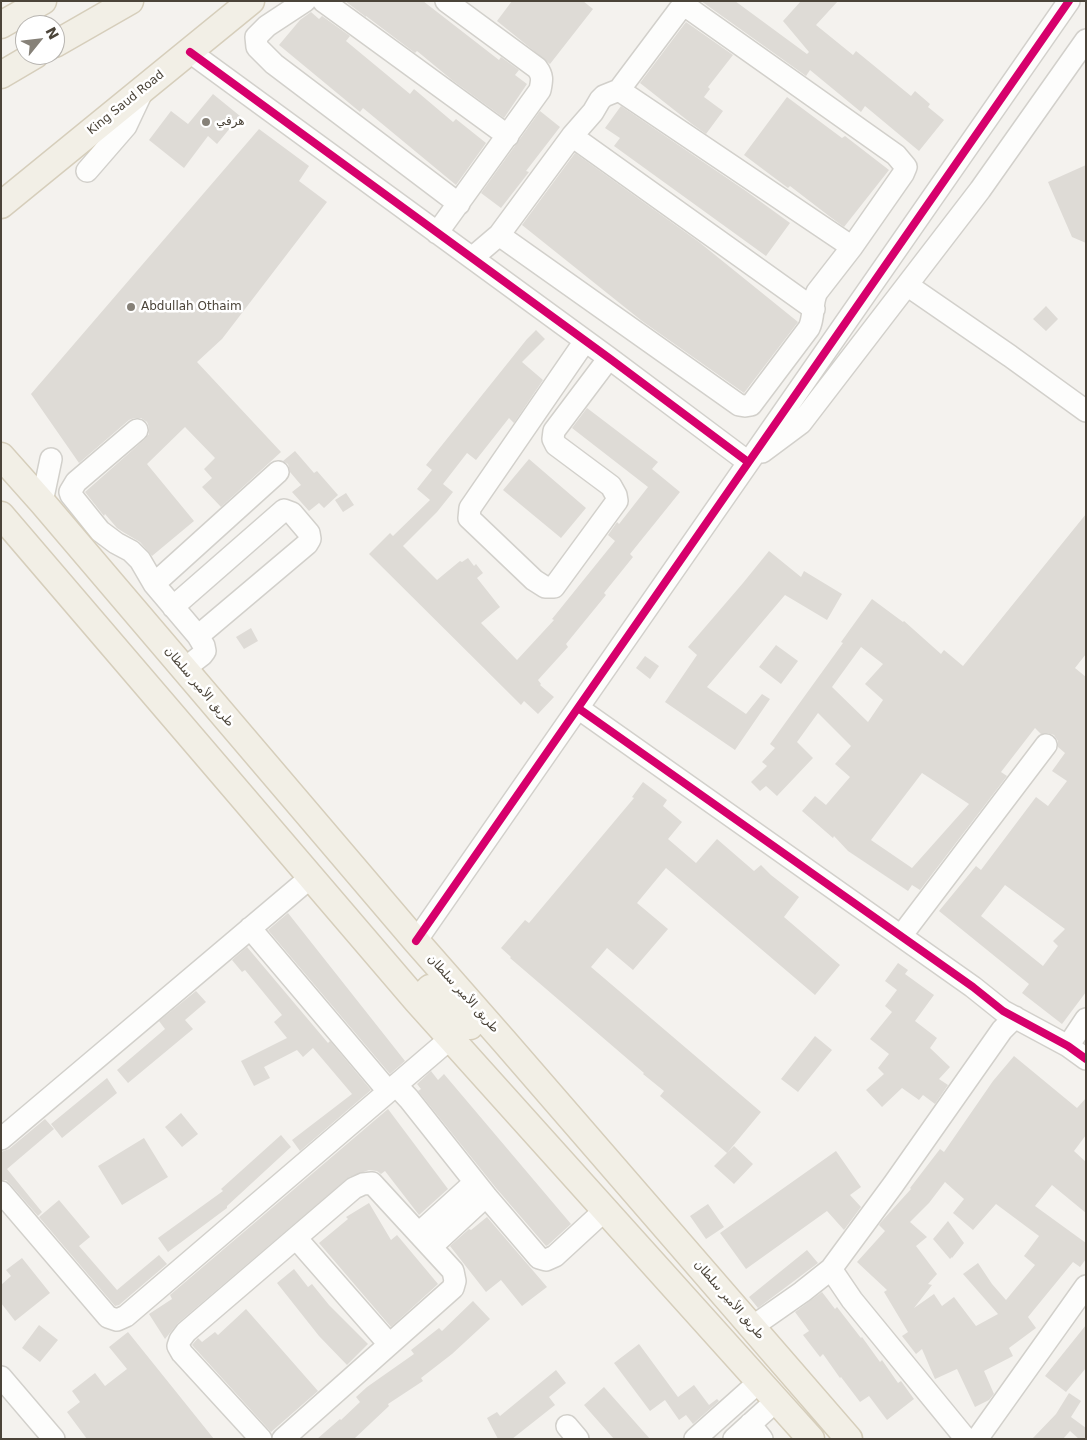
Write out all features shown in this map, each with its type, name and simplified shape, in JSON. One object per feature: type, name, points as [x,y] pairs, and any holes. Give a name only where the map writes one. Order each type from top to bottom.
[{"type":"main road","points":[[1,25],[43,1]]},
{"type":"main road","points":[[65,38],[130,1]]},
{"type":"main road","name":"King Saud Road","points":[[1,205],[251,1]]},
{"type":"main road","points":[[1,74],[18,65]]},
{"type":"main road","points":[[1,217],[48,167]]},
{"type":"main road","name":"طريق الأمير سلطان","points":[[1,456],[416,941],[849,1439]]},
{"type":"main road","points":[[1,515],[417,1001],[811,1439]]},
{"type":"main road","points":[[417,1001],[430,988],[481,1036],[504,1041]]},
{"type":"street","points":[[305,1],[267,26],[256,37],[257,47],[274,64],[459,204]]},
{"type":"street","points":[[323,1],[508,136]]},
{"type":"street","points":[[416,941],[1069,1]]},
{"type":"street","points":[[437,233],[540,90],[543,79],[542,74],[537,68],[455,3]]},
{"type":"street","points":[[472,258],[499,235],[572,136],[593,112],[600,100],[604,96],[619,90],[683,7],[687,7],[888,150],[906,168],[852,247],[817,292],[809,328],[751,405],[745,406],[740,405],[499,235]]},
{"type":"street","points":[[748,462],[801,423],[980,190],[1086,40]]},
{"type":"street","points":[[190,52],[609,358],[748,462]]},
{"type":"street","points":[[86,171],[126,126],[143,90]]},
{"type":"street","points":[[619,90],[852,247]]},
{"type":"street","points":[[572,136],[814,309]]},
{"type":"street","points":[[907,286],[1010,356],[1086,412]]},
{"type":"street","points":[[585,341],[470,508],[469,518],[534,580],[545,587],[554,587],[616,502],[616,495],[611,486],[556,446],[553,439],[554,431],[609,358]]},
{"type":"street","points":[[533,415],[554,431]]},
{"type":"street","points":[[137,430],[76,482],[70,492],[100,531],[140,560],[154,584],[198,636],[205,651],[184,669]]},
{"type":"street","points":[[42,502],[51,459]]},
{"type":"street","points":[[154,584],[278,472]]},
{"type":"street","points":[[173,607],[278,514],[284,510],[292,513],[309,533],[310,539],[307,544],[198,636]]},
{"type":"street","points":[[578,708],[973,987],[1004,1011],[1086,1058]]},
{"type":"street","points":[[901,936],[1046,745]]},
{"type":"street","points":[[1,1139],[311,877]]},
{"type":"street","points":[[250,928],[392,1088],[409,1100],[539,1258],[546,1260],[555,1256],[605,1210]]},
{"type":"street","points":[[752,1327],[831,1269],[1002,1030],[1015,1017]]},
{"type":"street","points":[[1068,1046],[1086,1019]]},
{"type":"street","points":[[1,1192],[108,1317],[117,1320],[126,1316],[450,1038]]},
{"type":"street","points":[[261,1439],[182,1353],[178,1346],[180,1340],[186,1332],[354,1188],[362,1184],[372,1183],[453,1271],[455,1280],[453,1288],[283,1439]]},
{"type":"street","points":[[425,1240],[481,1189]]},
{"type":"street","points":[[296,1238],[389,1344]]},
{"type":"street","points":[[831,1269],[852,1300],[966,1439]]},
{"type":"street","points":[[977,1439],[1086,1286]]},
{"type":"street","points":[[1,1377],[54,1439]]},
{"type":"street","points":[[734,1439],[756,1431],[769,1391]]},
{"type":"street","points":[[695,1439],[769,1391]]},
{"type":"building","points":[[345,1],[423,1],[499,60],[501,57],[519,70],[515,75],[527,84],[504,118],[452,80],[417,51],[415,53]]},
{"type":"building","points":[[512,1],[583,1],[593,9],[550,64],[497,21]]},
{"type":"building","points":[[701,1],[735,1],[807,54],[809,52],[783,21],[801,1],[838,1],[816,25],[853,55],[856,51],[911,96],[915,91],[930,104],[928,107],[944,120],[919,151],[865,106],[861,112],[810,70],[806,76]]},
{"type":"building","points":[[311,12],[319,19],[322,16],[350,36],[346,41],[410,94],[414,89],[453,122],[456,119],[486,143],[456,185],[363,108],[360,112],[279,45],[300,20]]},
{"type":"building","points":[[686,22],[733,55],[708,87],[710,89],[704,97],[723,111],[706,134],[640,83]]},
{"type":"building","points":[[213,94],[240,116],[217,144],[208,136],[184,168],[149,140],[171,111],[188,124]]},
{"type":"building","points":[[787,97],[842,138],[845,136],[889,170],[844,227],[790,186],[788,188],[744,155]]},
{"type":"building","points":[[621,106],[790,223],[766,256],[614,146],[620,138],[605,128]]},
{"type":"building","points":[[540,111],[560,127],[526,171],[529,172],[501,208],[481,193]]},
{"type":"building","points":[[259,129],[309,166],[299,181],[327,202],[222,339],[197,362],[281,452],[221,507],[202,487],[212,478],[204,469],[215,458],[185,427],[147,464],[194,521],[152,556],[140,542],[117,528],[105,514],[104,516],[85,492],[145,439],[149,434],[147,422],[141,418],[129,420],[79,463],[31,394]]},
{"type":"building","points":[[575,153],[699,242],[798,322],[744,393],[642,321],[522,225]]},
{"type":"building","points":[[1086,165],[1086,243],[1072,237],[1048,182]]},
{"type":"building","points":[[1046,306],[1058,319],[1046,331],[1033,319]]},
{"type":"building","points":[[536,330],[545,339],[522,362],[543,380],[514,423],[509,418],[476,460],[467,453],[443,484],[453,492],[437,512],[403,546],[437,580],[460,561],[462,562],[468,558],[474,566],[476,564],[483,573],[477,578],[500,607],[481,623],[517,660],[554,620],[552,619],[615,541],[608,535],[648,487],[572,428],[587,408],[658,462],[652,469],[680,492],[630,554],[633,557],[604,593],[606,595],[566,644],[568,647],[538,680],[540,685],[554,697],[538,714],[524,701],[521,705],[369,554],[390,533],[393,536],[430,500],[417,489],[432,470],[426,465]]},
{"type":"building","points":[[295,451],[314,473],[317,471],[338,495],[324,508],[319,503],[309,511],[292,492],[301,485],[290,472],[288,464],[283,461]]},
{"type":"building","points":[[529,459],[586,508],[561,538],[503,490]]},
{"type":"building","points":[[346,493],[354,505],[343,512],[335,500]]},
{"type":"building","points":[[1086,514],[1086,654],[1075,668],[1086,677],[1086,992],[1062,1024],[1022,993],[1029,984],[939,911],[976,866],[981,870],[1036,797],[1048,806],[1067,781],[1052,771],[1065,753],[1058,747],[1058,741],[1054,735],[1048,733],[1041,734],[1035,728],[1001,772],[1007,776],[920,890],[912,885],[908,891],[848,851],[834,836],[833,838],[802,811],[815,796],[826,805],[850,777],[835,764],[851,746],[818,713],[797,742],[813,758],[777,796],[766,786],[760,791],[751,782],[767,766],[762,762],[775,748],[770,744],[843,643],[841,642],[872,599],[904,621],[941,654],[944,650],[963,666]],"holes":[[[861,647],[883,664],[865,684],[883,700],[868,722],[832,687]],[[922,773],[969,804],[912,868],[871,840]],[[1005,885],[1065,929],[1053,941],[1058,946],[1043,966],[981,916]]]},
{"type":"building","points":[[769,551],[801,577],[804,571],[842,594],[827,620],[785,595],[707,687],[746,714],[762,694],[770,699],[735,750],[665,702],[697,655],[688,647]]},
{"type":"building","points":[[251,628],[258,641],[244,649],[236,637]]},
{"type":"building","points":[[776,645],[798,661],[781,684],[759,667]]},
{"type":"building","points":[[645,656],[659,666],[650,679],[636,668]]},
{"type":"building","points":[[643,782],[667,800],[663,806],[682,822],[668,839],[696,863],[717,839],[754,871],[761,865],[799,897],[784,917],[840,965],[815,995],[666,868],[637,903],[668,929],[633,970],[607,948],[591,967],[761,1112],[727,1153],[660,1096],[664,1091],[510,958],[501,948],[525,920],[529,923],[634,798],[632,797]]},
{"type":"building","points":[[288,913],[405,1061],[390,1074],[268,930]]},
{"type":"building","points":[[247,947],[328,1043],[330,1041],[371,1090],[300,1151],[292,1140],[352,1094],[313,1048],[303,1057],[297,1050],[264,1067],[270,1078],[254,1086],[241,1061],[287,1038],[274,1022],[282,1015],[245,970],[242,972],[232,960]]},
{"type":"building","points":[[898,963],[908,970],[905,974],[934,995],[915,1021],[937,1038],[930,1048],[950,1067],[939,1079],[948,1085],[935,1104],[923,1095],[919,1100],[902,1088],[882,1107],[866,1090],[884,1074],[878,1068],[889,1054],[870,1039],[892,1012],[885,1006],[897,990],[885,981]]},
{"type":"building","points":[[196,991],[206,1002],[185,1020],[193,1029],[128,1083],[117,1070],[165,1029],[159,1021]]},
{"type":"building","points":[[815,1036],[832,1050],[798,1092],[781,1079]]},
{"type":"building","points":[[1014,1056],[1077,1108],[1086,1098],[1086,1135],[1074,1151],[1086,1162],[1086,1213],[1052,1185],[1035,1206],[1086,1243],[1086,1259],[1080,1267],[1073,1262],[1028,1317],[1036,1328],[1009,1348],[1013,1356],[984,1371],[994,1394],[989,1400],[975,1407],[957,1369],[935,1379],[922,1349],[916,1354],[902,1336],[908,1332],[884,1292],[887,1290],[857,1262],[885,1231],[879,1225],[881,1222],[911,1189],[940,1149],[944,1152],[993,1081]],"holes":[[[945,1182],[964,1199],[953,1213],[973,1230],[996,1204],[1039,1236],[1024,1256],[1035,1265],[1006,1300],[992,1284],[978,1263],[963,1274],[998,1314],[976,1326],[954,1297],[942,1306],[934,1294],[914,1308],[932,1285],[928,1284],[937,1274],[916,1246],[927,1237],[910,1222],[929,1203]]]},
{"type":"building","points":[[431,1071],[438,1080],[444,1074],[571,1224],[548,1245],[546,1246],[496,1188],[418,1091],[421,1089],[417,1084]]},
{"type":"building","points":[[107,1078],[117,1093],[62,1138],[51,1124]]},
{"type":"building","points":[[388,1109],[448,1189],[419,1215],[385,1171],[381,1174],[377,1171],[369,1170],[349,1177],[178,1323],[165,1339],[149,1314],[172,1299],[170,1295]]},
{"type":"building","points":[[181,1113],[198,1134],[182,1147],[165,1127]]},
{"type":"building","points":[[45,1119],[54,1129],[7,1169],[42,1212],[38,1216],[6,1180],[1,1180],[1,1152],[9,1149]]},
{"type":"building","points":[[281,1135],[291,1147],[227,1208],[168,1252],[158,1238],[223,1191],[221,1189]]},
{"type":"building","points":[[144,1138],[168,1177],[122,1205],[98,1166]]},
{"type":"building","points":[[734,1146],[753,1164],[734,1184],[714,1166]]},
{"type":"building","points":[[836,1151],[861,1187],[850,1195],[861,1207],[844,1230],[827,1211],[746,1269],[720,1233]]},
{"type":"building","points":[[59,1200],[90,1237],[79,1246],[117,1290],[159,1255],[167,1264],[119,1305],[115,1306],[39,1217]]},
{"type":"building","points":[[369,1203],[391,1240],[397,1235],[438,1284],[391,1327],[319,1243],[348,1219],[346,1217]]},
{"type":"building","points":[[708,1204],[724,1227],[706,1239],[690,1216]]},
{"type":"building","points":[[487,1217],[547,1287],[522,1306],[501,1280],[486,1292],[450,1246],[469,1229],[471,1230]]},
{"type":"building","points":[[948,1221],[964,1243],[950,1259],[933,1239]]},
{"type":"building","points":[[807,1250],[818,1263],[758,1308],[749,1297]]},
{"type":"building","points":[[22,1258],[50,1293],[15,1321],[1,1303],[1,1285],[11,1276],[6,1270]]},
{"type":"building","points":[[294,1269],[308,1287],[312,1284],[329,1305],[368,1344],[347,1365],[319,1336],[277,1283]]},
{"type":"building","points":[[822,1292],[835,1309],[837,1307],[862,1337],[880,1362],[882,1360],[898,1383],[901,1381],[914,1399],[887,1420],[869,1396],[860,1402],[823,1354],[820,1357],[803,1335],[809,1331],[795,1312]]},
{"type":"building","points":[[473,1301],[490,1319],[452,1354],[421,1378],[423,1381],[388,1404],[389,1406],[354,1439],[317,1439],[360,1402],[356,1397],[367,1387],[414,1354],[411,1350],[439,1328],[442,1331]]},
{"type":"building","points":[[246,1309],[318,1391],[271,1432],[192,1345],[198,1338],[202,1342],[215,1332],[218,1335]]},
{"type":"building","points":[[39,1325],[58,1340],[40,1362],[22,1348]]},
{"type":"building","points":[[1086,1325],[1086,1368],[1066,1392],[1045,1376]]},
{"type":"building","points":[[128,1332],[214,1439],[87,1439],[67,1412],[80,1402],[72,1391],[95,1373],[105,1386],[127,1369],[109,1347]]},
{"type":"building","points":[[639,1344],[678,1397],[694,1385],[709,1405],[717,1399],[719,1401],[693,1424],[686,1415],[679,1420],[665,1400],[650,1411],[614,1363]]},
{"type":"building","points":[[556,1370],[566,1383],[549,1397],[555,1405],[512,1439],[498,1439],[487,1418],[497,1412],[500,1416]]},
{"type":"building","points":[[604,1387],[650,1439],[614,1439],[584,1405]]},
{"type":"building","points":[[1069,1393],[1081,1401],[1071,1417],[1086,1428],[1086,1439],[1079,1439],[1070,1431],[1063,1439],[1032,1439],[1056,1414]]},
{"type":"cycle path","points":[[416,941],[1069,1]]},
{"type":"cycle path","points":[[190,52],[609,358],[748,462]]},
{"type":"cycle path","points":[[578,708],[973,987],[1003,1011],[1068,1046],[1086,1059]]},
{"type":"place","name":"هرفي","points":[[206,122]]},
{"type":"place","name":"Abdullah Othaim","points":[[131,307]]}]
